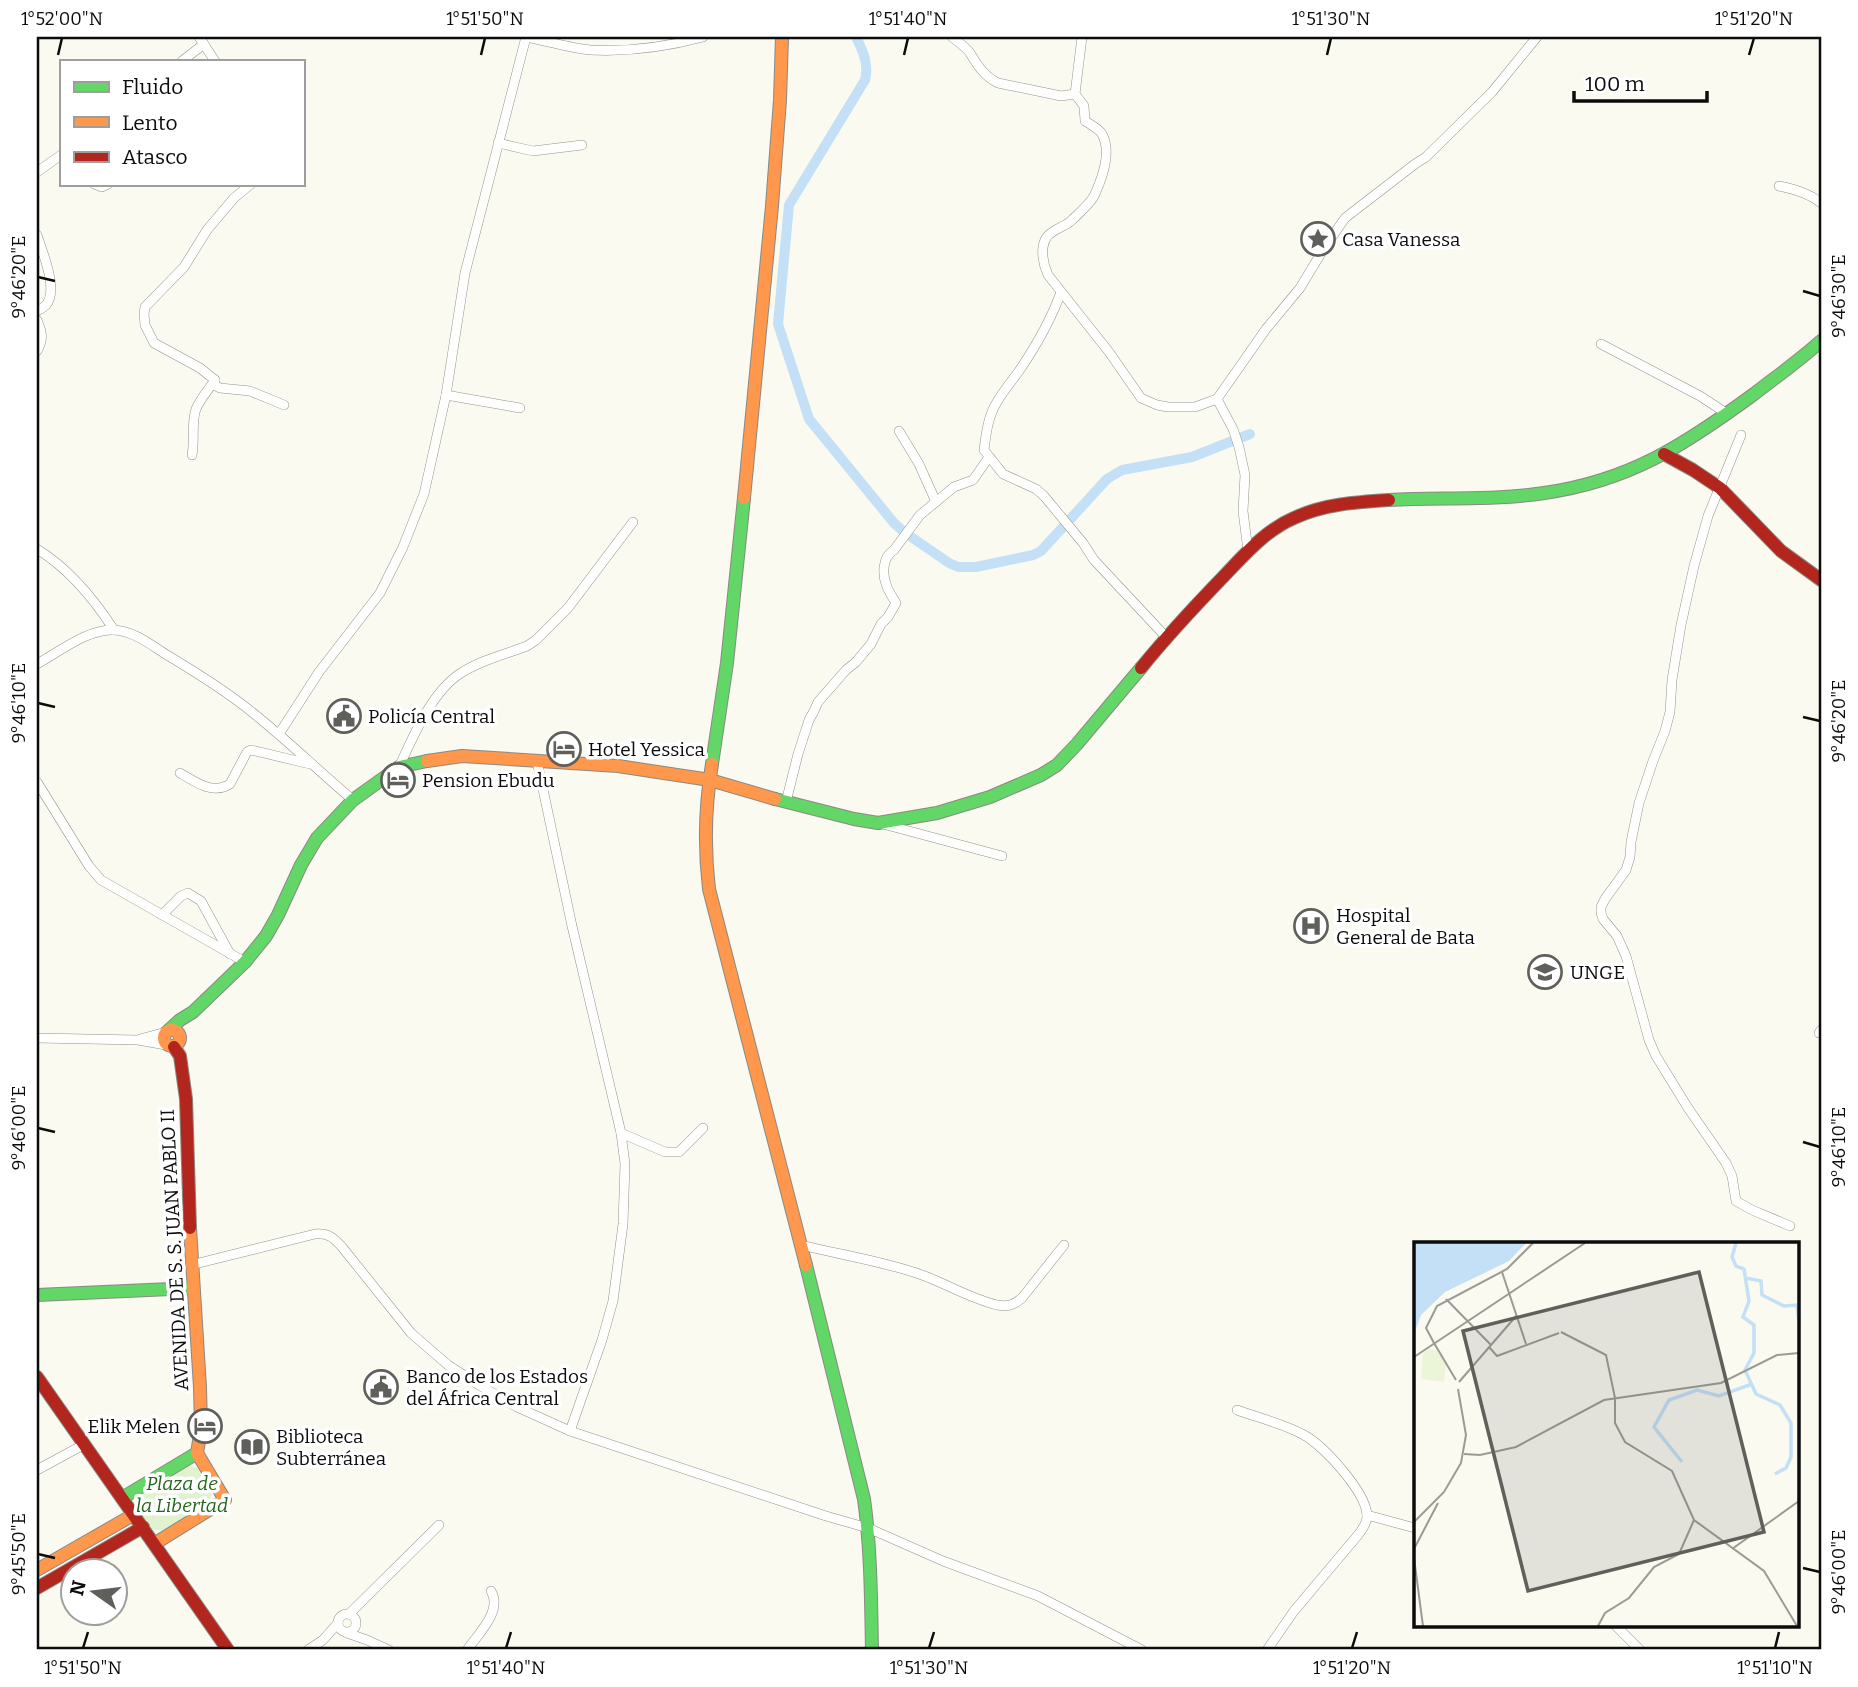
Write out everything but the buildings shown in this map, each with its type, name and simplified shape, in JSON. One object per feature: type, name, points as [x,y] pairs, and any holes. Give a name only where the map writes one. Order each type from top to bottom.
[{"type":"main road","points":[[782,37],[760,336],[726,671],[704,831],[705,859],[709,888],[864,1499],[868,1528],[872,1650]]},
{"type":"main road","points":[[171,1038],[180,1020],[193,1012],[245,962],[265,936],[317,838],[353,800],[399,767],[462,756],[618,766],[710,780],[786,802],[878,823],[937,813],[990,797],[1041,775],[1056,765],[1206,593],[1258,542],[1291,519],[1348,503],[1419,498],[1467,499],[1572,489],[1629,470],[1664,454],[1726,413],[1821,341]]},
{"type":"main road","points":[[1664,454],[1690,467],[1720,488],[1780,550],[1821,580]]},
{"type":"main road","name":"AVENIDA DE S. S. JUAN PABLO II","points":[[171,1038],[180,1056],[186,1090],[191,1265],[200,1387],[201,1429],[197,1453]]},
{"type":"main road","points":[[37,1295],[193,1288]]},
{"type":"main road","points":[[37,1377],[228,1650]]},
{"type":"main road","points":[[122,1498],[197,1453],[225,1500],[154,1544]]},
{"type":"main road","points":[[37,1570],[133,1515]]},
{"type":"main road","points":[[37,1588],[143,1527]]},
{"type":"street","points":[[279,734],[319,672],[380,593],[403,547],[424,494],[446,396],[465,273],[526,37],[588,50],[625,50],[653,48],[703,37]]},
{"type":"street","points":[[952,37],[969,50],[974,61],[990,79],[998,83],[1061,96],[1074,94]]},
{"type":"street","points":[[1082,37],[1074,94],[1084,106],[1085,121],[1097,128],[1107,151],[1103,172],[1093,198],[1069,223],[1052,231],[1044,241],[1043,265],[1141,398],[1168,407],[1195,407],[1217,399],[1266,329],[1300,288],[1345,218],[1426,158],[1492,92],[1537,37]]},
{"type":"street","points":[[183,60],[201,41],[214,60]]},
{"type":"street","points":[[498,143],[533,150],[582,145]]},
{"type":"street","points":[[37,172],[60,156]]},
{"type":"street","points":[[215,380],[200,368],[154,343],[145,325],[145,307],[184,267],[207,230],[234,198],[249,186]]},
{"type":"street","points":[[1779,186],[1795,189],[1821,203]]},
{"type":"street","points":[[37,235],[50,286],[49,299],[45,306],[37,311]]},
{"type":"street","points":[[1061,292],[1054,312],[1020,370],[995,404],[984,450],[1003,474],[1036,489],[1110,579],[1167,638]]},
{"type":"street","points":[[37,320],[42,339],[37,351]]},
{"type":"street","points":[[1601,345],[1700,396],[1726,413]]},
{"type":"street","points":[[215,380],[214,385],[250,391],[284,405]]},
{"type":"street","points":[[192,455],[193,424],[197,408],[215,380]]},
{"type":"street","points":[[446,396],[520,408]]},
{"type":"street","points":[[1217,399],[1233,429],[1245,475],[1243,511],[1248,551]]},
{"type":"street","points":[[899,431],[919,464],[936,502]]},
{"type":"street","points":[[1741,435],[1708,516],[1681,625],[1670,712],[1639,803],[1630,857],[1626,870],[1605,899],[1601,913],[1617,936],[1626,956],[1649,1040],[1656,1056],[1726,1163],[1732,1176],[1736,1200],[1790,1226]]},
{"type":"street","points":[[786,802],[797,754],[818,702],[871,644],[896,603],[886,587],[884,563],[889,553],[911,530],[914,522],[936,502],[954,488],[973,480],[989,457]]},
{"type":"street","points":[[399,767],[434,701],[444,688],[461,673],[536,640],[568,608],[633,522]]},
{"type":"street","points":[[37,549],[68,573],[114,629]]},
{"type":"street","points":[[37,664],[102,630],[114,629],[139,637],[240,703],[353,800]]},
{"type":"street","points":[[180,773],[201,786],[226,787],[247,752],[251,750],[312,764]]},
{"type":"street","points":[[537,761],[572,926],[621,1133],[625,1164],[622,1224],[613,1301],[570,1431]]},
{"type":"street","points":[[37,782],[94,874],[245,962]]},
{"type":"street","points":[[878,823],[1002,856]]},
{"type":"street","points":[[162,915],[181,896],[188,893],[194,896],[201,901],[230,954]]},
{"type":"street","points":[[37,1038],[171,1038]]},
{"type":"street","points":[[621,1133],[658,1150],[672,1153],[680,1152],[703,1128]]},
{"type":"street","points":[[191,1265],[325,1233],[342,1247],[411,1333],[448,1366],[517,1407],[570,1431],[868,1528],[943,1561],[1038,1596],[1142,1650]]},
{"type":"street","points":[[801,1245],[901,1268],[1000,1306],[1016,1304],[1064,1245]]},
{"type":"street","points":[[1237,1410],[1304,1435],[1319,1446],[1336,1461],[1348,1477],[1363,1502],[1367,1515],[1364,1527],[1294,1611],[1267,1650]]},
{"type":"street","points":[[37,1470],[83,1445]]},
{"type":"street","points":[[1367,1515],[1414,1528]]},
{"type":"street","points":[[308,1650],[323,1640],[341,1616],[349,1614],[439,1525]]},
{"type":"street","points":[[467,1650],[495,1608],[495,1598],[491,1591]]},
{"type":"street","points":[[349,1614],[367,1640]]},
{"type":"street","points":[[338,1623],[339,1628],[346,1633],[389,1650]]},
{"type":"street","points":[[323,1640],[346,1633],[354,1629],[356,1624]]},
{"type":"street","points":[[1618,1628],[1640,1650]]},
{"type":"green space","name":"Plaza de la Libertad","points":[[186,1464],[197,1468],[212,1494],[208,1506],[164,1531],[150,1529],[134,1505],[137,1494]]},
{"type":"waterway","points":[[856,37],[866,63],[865,80],[789,205],[778,324],[809,419],[894,523],[958,567],[976,567],[1033,555],[1041,551],[1107,479],[1122,470],[1192,457],[1250,434]]},
{"type":"traffic: fast","points":[[1389,500],[1525,495],[1604,480],[1656,458],[1705,429],[1821,341]]},
{"type":"traffic: fast","points":[[712,764],[727,663],[744,498]]},
{"type":"traffic: fast","points":[[775,799],[878,823],[937,813],[990,797],[1041,775],[1057,765],[1141,668]]},
{"type":"traffic: fast","points":[[169,1030],[193,1012],[245,962],[266,936],[317,838],[353,800],[399,767],[427,761]]},
{"type":"traffic: fast","points":[[806,1265],[864,1499],[872,1650]]},
{"type":"traffic: fast","points":[[37,1295],[193,1288]]},
{"type":"traffic: fast","points":[[122,1498],[197,1453]]},
{"type":"traffic: slow","points":[[744,498],[772,206],[782,37]]},
{"type":"traffic: slow","points":[[427,761],[462,756],[618,766],[710,780],[775,799]]},
{"type":"traffic: slow","points":[[712,764],[706,826],[709,889],[806,1265]]},
{"type":"traffic: slow","points":[[169,1030],[175,1030],[180,1038],[178,1044],[169,1046],[164,1041],[164,1035],[169,1030]]},
{"type":"traffic: slow","points":[[154,1544],[225,1500],[197,1453],[201,1429],[200,1387],[190,1228]]},
{"type":"traffic: slow","points":[[37,1570],[133,1515]]},
{"type":"traffic: jam","points":[[1664,454],[1720,488],[1781,551],[1821,580]]},
{"type":"traffic: jam","points":[[1141,668],[1240,559],[1274,529],[1317,510],[1389,500]]},
{"type":"traffic: jam","points":[[174,1047],[180,1056],[186,1099],[190,1228]]},
{"type":"traffic: jam","points":[[37,1377],[228,1650]]},
{"type":"traffic: jam","points":[[37,1588],[143,1527]]},
{"type":"place","name":"Casa Vanessa","points":[[1318,239]]},
{"type":"place","name":"Policía Central","points":[[344,716]]},
{"type":"place","name":"Hotel Yessica","points":[[564,749]]},
{"type":"place","name":"Pension Ebudu","points":[[398,780]]},
{"type":"place","name":"Hospital General de Bata","points":[[1311,926]]},
{"type":"place","name":"UNGE","points":[[1545,972]]},
{"type":"place","name":"Banco de los Estados del África Central","points":[[381,1387]]},
{"type":"place","name":"Elik Melen","points":[[205,1426]]},
{"type":"place","name":"Biblioteca Subterránea","points":[[252,1447]]}]
